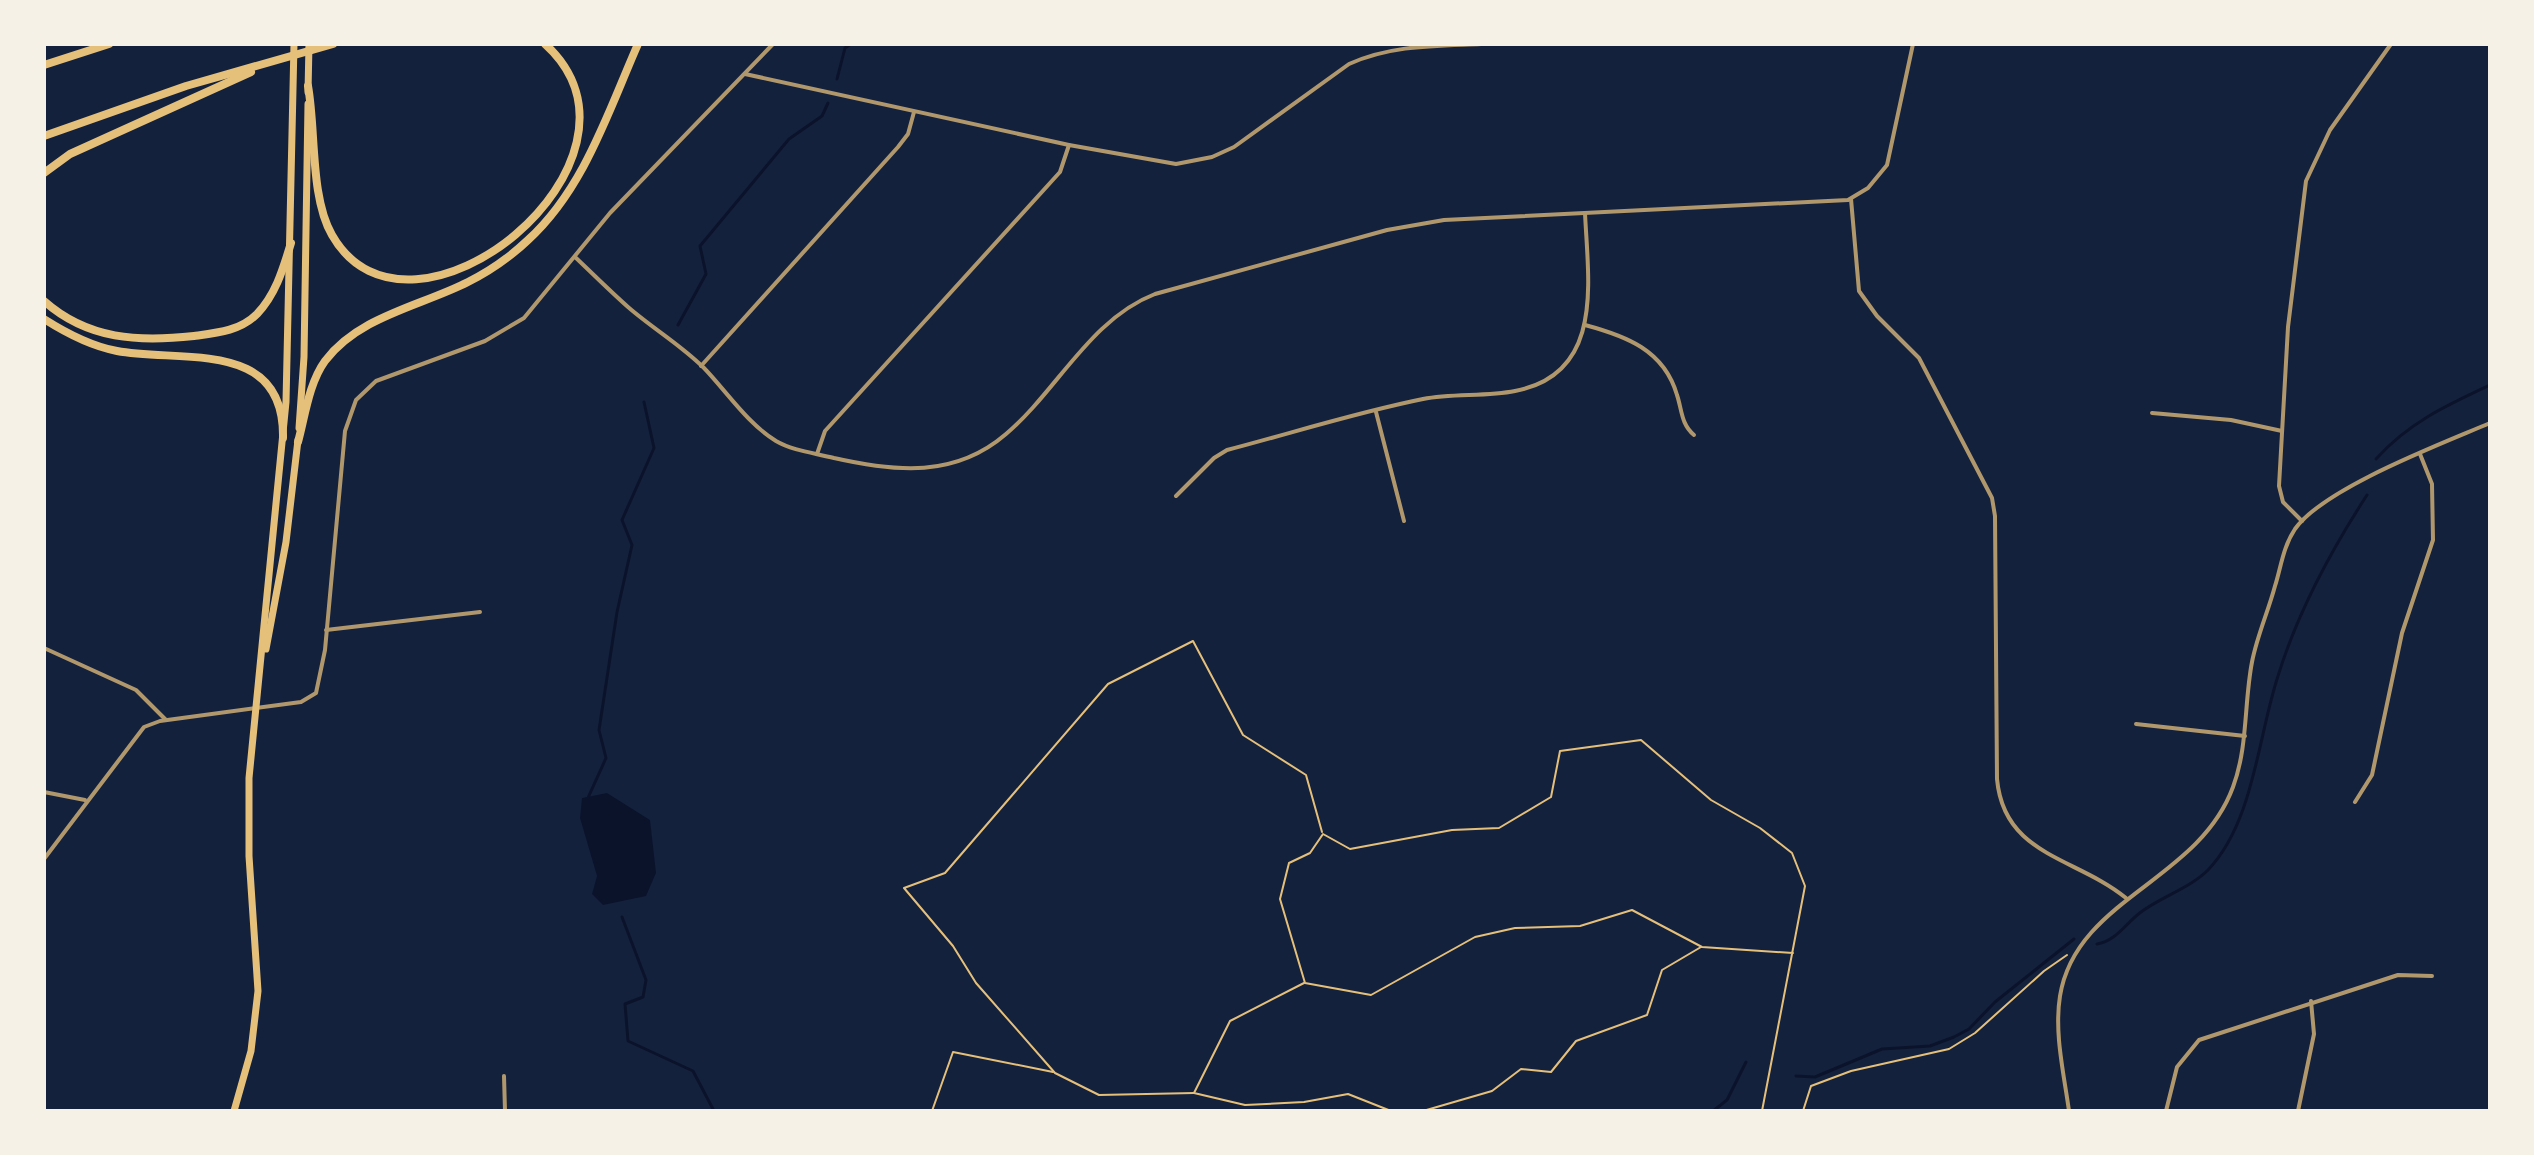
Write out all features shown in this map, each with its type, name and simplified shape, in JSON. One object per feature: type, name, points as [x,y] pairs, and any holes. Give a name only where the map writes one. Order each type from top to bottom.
[{"type":"highway","points":[[44,65],[109,44]]},
{"type":"highway","points":[[44,136],[136,103],[332,44]]},
{"type":"highway","points":[[308,86],[320,203],[330,231],[344,250],[363,265],[393,276],[427,277],[460,271],[493,252],[527,224],[556,187],[572,159],[580,121],[577,92],[564,66],[545,44]]},
{"type":"highway","points":[[298,442],[317,377],[337,348],[372,323],[492,269],[530,239],[556,210],[593,149],[638,44]]},
{"type":"highway","points":[[44,173],[70,154],[277,59]]},
{"type":"highway","points":[[44,301],[75,322],[119,338],[165,339],[222,332],[246,322],[270,299],[291,243]]},
{"type":"highway","points":[[44,319],[68,334],[116,351],[235,362],[258,377],[273,393],[282,408],[283,438]]},
{"type":"main road","points":[[234,1111],[251,1051],[258,991],[248,807],[283,438],[291,243],[294,44]]},
{"type":"main road","points":[[308,86],[309,44]]},
{"type":"main road","points":[[262,663],[283,565],[298,442],[304,357],[311,132]]},
{"type":"street","points":[[44,859],[140,729],[166,720],[301,702],[316,693],[326,630],[345,431],[356,400],[376,381],[485,341],[516,324],[537,305],[610,213],[773,44]]},
{"type":"street","points":[[745,74],[1152,162],[1200,161],[1234,147],[1354,62],[1391,49],[1481,44]]},
{"type":"street","points":[[575,257],[628,307],[701,366],[763,431],[782,444],[875,467],[915,471],[951,465],[985,449],[1012,428],[1105,327],[1133,303],[1155,294],[1409,226],[1465,218],[1851,199],[1878,179],[1889,161],[1913,44]]},
{"type":"street","points":[[2302,521],[2283,502],[2280,492],[2290,302],[2306,181],[2330,130],[2391,44]]},
{"type":"street","points":[[701,366],[903,142],[915,111]]},
{"type":"street","points":[[817,454],[825,431],[1060,172],[1069,145]]},
{"type":"street","points":[[1851,199],[1856,278],[1864,300],[1919,358],[1992,498],[1995,516],[1997,779],[2002,809],[2021,836],[2042,852],[2087,870],[2126,898]]},
{"type":"street","points":[[1176,496],[1214,458],[1227,450],[1424,399],[1514,392],[1534,386],[1566,364],[1585,325],[1588,285],[1585,213]]},
{"type":"street","points":[[1585,325],[1629,338],[1653,354],[1670,377],[1684,425],[1694,435]]},
{"type":"street","points":[[1376,412],[1404,521]]},
{"type":"street","points":[[2152,413],[2231,420],[2282,431]]},
{"type":"street","points":[[2069,1111],[2059,1005],[2066,974],[2082,947],[2126,898],[2171,869],[2210,832],[2233,787],[2245,736],[2255,648],[2285,549],[2302,521],[2337,495],[2490,423]]},
{"type":"street","points":[[2355,802],[2372,775],[2402,633],[2433,540],[2432,484],[2420,454]]},
{"type":"street","points":[[326,630],[480,612]]},
{"type":"street","points":[[44,648],[136,690],[166,720]]},
{"type":"street","points":[[2136,724],[2245,736]]},
{"type":"street","points":[[44,792],[85,800]]},
{"type":"street","points":[[2166,1111],[2177,1067],[2199,1040],[2311,1001],[2403,974],[2432,976]]},
{"type":"street","points":[[2298,1111],[2314,1034],[2311,1001]]},
{"type":"street","points":[[504,1076],[505,1111]]},
{"type":"path","points":[[1055,1073],[976,983],[953,946],[904,888],[945,873],[1108,684],[1193,641],[1243,735],[1306,775],[1323,834],[1350,849],[1452,830],[1499,828],[1551,797],[1560,751],[1641,740],[1711,800],[1760,828],[1792,853],[1805,886],[1762,1111]]},
{"type":"path","points":[[1305,983],[1280,899],[1289,863],[1310,853],[1323,834]]},
{"type":"path","points":[[1194,1093],[1230,1021],[1305,983],[1371,995],[1475,937],[1515,928],[1580,926],[1632,910],[1702,947],[1793,953]]},
{"type":"path","points":[[1423,1111],[1492,1091],[1521,1069],[1551,1072],[1576,1041],[1647,1015],[1662,970],[1702,947]]},
{"type":"path","points":[[1803,1111],[1811,1086],[1851,1071],[1949,1049],[1975,1033],[2044,971],[2082,947]]},
{"type":"path","points":[[932,1111],[953,1052],[1055,1073],[1099,1095],[1194,1093],[1245,1105],[1304,1102],[1348,1094],[1391,1111]]},
{"type":"water","points":[[607,793],[650,820],[656,873],[646,896],[603,905],[592,894],[597,876],[580,818],[582,798]]},
{"type":"waterway","points":[[837,79],[845,48],[851,44]]},
{"type":"waterway","points":[[678,325],[706,274],[700,246],[789,139],[822,116],[828,103]]},
{"type":"waterway","points":[[2376,459],[2415,425],[2490,385]]},
{"type":"waterway","points":[[587,800],[606,758],[599,730],[617,612],[632,545],[622,520],[654,448],[644,402]]},
{"type":"waterway","points":[[2097,944],[2110,939],[2141,912],[2201,876],[2223,850],[2236,828],[2245,803],[2271,700],[2295,628],[2328,560],[2367,495]]},
{"type":"waterway","points":[[622,917],[646,980],[643,997],[625,1004],[628,1041],[693,1071],[714,1111]]},
{"type":"waterway","points":[[1796,1076],[1815,1077],[1882,1049],[1930,1046],[1954,1037],[1969,1029],[1995,1002],[2074,939]]},
{"type":"waterway","points":[[1713,1111],[1727,1100],[1746,1062]]}]
